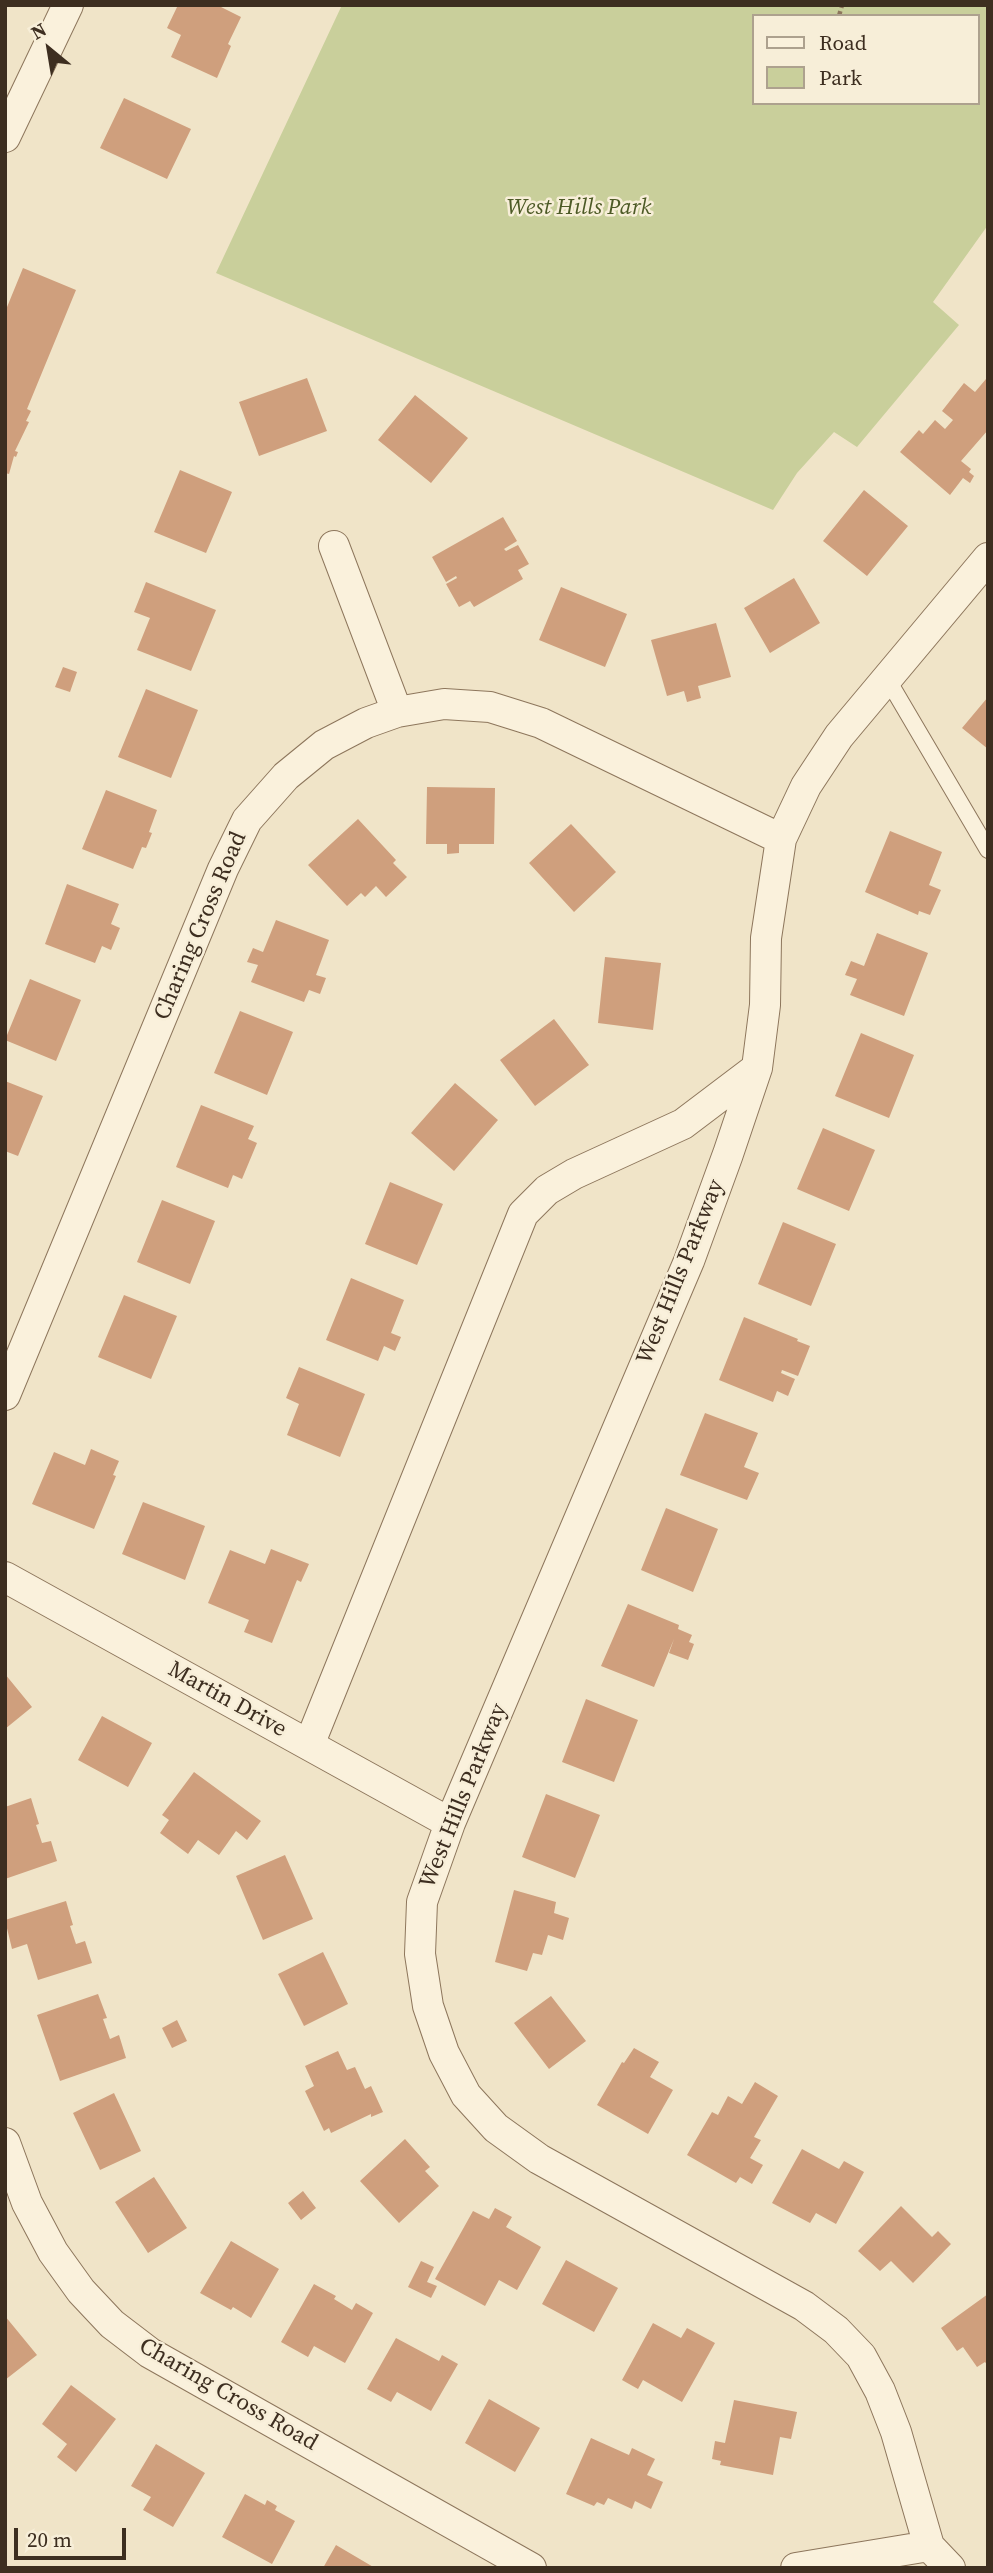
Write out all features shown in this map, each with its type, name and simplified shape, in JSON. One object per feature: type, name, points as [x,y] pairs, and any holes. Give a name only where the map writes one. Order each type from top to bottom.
[{"type":"street","points":[[5,137],[68,5]]},
{"type":"street","points":[[334,546],[397,712]]},
{"type":"street","name":"West Hills Parkway","points":[[929,2546],[896,2432],[880,2391],[861,2356],[836,2330],[803,2306],[539,2159],[496,2128],[466,2095],[444,2053],[428,2006],[420,1954],[422,1902],[450,1823],[689,1261],[729,1154],[757,1068],[765,1005],[766,938],[781,839],[806,786],[839,736],[988,558]]},
{"type":"street","name":"Charing Cross Road","points":[[5,1395],[223,869],[247,820],[286,776],[324,745],[366,723],[397,712],[444,704],[490,707],[541,723],[781,839]]},
{"type":"street","points":[[309,1745],[523,1214],[547,1190],[574,1174],[683,1124],[757,1068]]},
{"type":"street","name":"Martin Drive","points":[[5,1577],[450,1823]]},
{"type":"street","name":"Charing Cross Road","points":[[5,2143],[27,2203],[53,2252],[81,2291],[112,2325],[150,2353],[531,2568]]},
{"type":"street","points":[[796,2568],[929,2546],[950,2568]]},
{"type":"lane","points":[[887,680],[988,850]]},
{"type":"green space","name":"West Hills Park","points":[[342,5],[988,5],[988,225],[933,302],[959,325],[857,447],[834,432],[797,473],[773,510],[216,273]]},
{"type":"building","points":[[178,5],[217,5],[241,17],[228,44],[231,46],[217,78],[171,57],[181,35],[167,28]]},
{"type":"building","points":[[124,98],[191,129],[167,179],[100,148]]},
{"type":"building","points":[[23,268],[76,290],[27,409],[31,411],[26,421],[29,422],[15,451],[18,452],[16,457],[14,456],[9,474],[5,473],[5,312]]},
{"type":"building","points":[[307,378],[327,431],[259,456],[239,402]]},
{"type":"building","points":[[986,379],[988,430],[961,461],[971,469],[969,472],[974,476],[970,483],[963,478],[950,495],[900,452],[919,430],[923,434],[935,420],[945,429],[953,420],[942,411],[964,383],[975,392]]},
{"type":"building","points":[[415,395],[468,438],[431,483],[378,440]]},
{"type":"building","points":[[180,470],[232,492],[206,553],[154,532]]},
{"type":"building","points":[[864,490],[908,526],[867,576],[823,541]]},
{"type":"building","points":[[503,517],[517,541],[504,549],[506,551],[518,545],[529,564],[518,570],[523,579],[474,607],[470,601],[459,607],[446,584],[457,578],[456,576],[446,582],[432,557]]},
{"type":"building","points":[[794,578],[820,623],[770,653],[744,608]]},
{"type":"building","points":[[146,582],[216,610],[191,671],[137,650],[150,618],[134,612]]},
{"type":"building","points":[[561,587],[627,614],[605,667],[539,640]]},
{"type":"building","points":[[716,623],[731,677],[698,686],[701,698],[687,702],[684,691],[667,696],[651,640]]},
{"type":"building","points":[[63,667],[77,672],[70,692],[55,687]]},
{"type":"building","points":[[146,689],[198,710],[171,778],[118,757]]},
{"type":"building","points":[[988,697],[988,749],[962,728]]},
{"type":"building","points":[[427,787],[495,788],[494,844],[459,844],[459,853],[447,854],[447,844],[426,844]]},
{"type":"building","points":[[106,790],[157,810],[146,848],[142,847],[133,869],[82,849]]},
{"type":"building","points":[[358,819],[396,860],[393,863],[407,877],[386,897],[376,886],[365,897],[361,893],[347,906],[308,865]]},
{"type":"building","points":[[571,824],[616,872],[574,912],[529,863]]},
{"type":"building","points":[[890,831],[942,852],[929,885],[941,890],[930,915],[919,911],[918,915],[865,892]]},
{"type":"building","points":[[67,884],[119,904],[111,924],[120,928],[111,950],[102,946],[95,963],[45,944]]},
{"type":"building","points":[[276,920],[329,940],[316,975],[326,978],[320,994],[309,990],[304,1002],[251,982],[258,965],[247,962],[253,948],[263,952]]},
{"type":"building","points":[[877,933],[928,953],[904,1016],[850,995],[857,979],[845,975],[851,961],[864,966]]},
{"type":"building","points":[[605,957],[661,963],[653,1030],[598,1023]]},
{"type":"building","points":[[30,979],[81,1000],[56,1061],[5,1040]]},
{"type":"building","points":[[240,1011],[293,1032],[267,1095],[214,1073]]},
{"type":"building","points":[[554,1019],[589,1065],[535,1106],[500,1060]]},
{"type":"building","points":[[861,1033],[914,1055],[889,1118],[835,1096]]},
{"type":"building","points":[[5,1081],[43,1096],[18,1156],[5,1151]]},
{"type":"building","points":[[455,1083],[498,1120],[454,1171],[411,1133]]},
{"type":"building","points":[[201,1105],[254,1126],[248,1139],[257,1143],[242,1179],[233,1175],[228,1188],[176,1167]]},
{"type":"building","points":[[823,1128],[875,1150],[849,1211],[797,1189]]},
{"type":"building","points":[[390,1182],[443,1204],[417,1265],[365,1244]]},
{"type":"building","points":[[162,1200],[215,1221],[190,1284],[137,1262]]},
{"type":"building","points":[[783,1222],[836,1244],[811,1306],[758,1284]]},
{"type":"building","points":[[351,1278],[404,1300],[391,1333],[401,1337],[395,1351],[384,1346],[378,1361],[326,1340]]},
{"type":"building","points":[[124,1295],[177,1316],[151,1379],[98,1357]]},
{"type":"building","points":[[744,1317],[810,1346],[798,1376],[782,1370],[781,1373],[795,1379],[788,1396],[777,1391],[773,1402],[719,1380]]},
{"type":"building","points":[[299,1367],[365,1394],[340,1457],[287,1435],[299,1404],[286,1398]]},
{"type":"building","points":[[705,1413],[758,1433],[744,1467],[759,1473],[747,1500],[680,1475]]},
{"type":"building","points":[[91,1449],[119,1461],[113,1475],[116,1476],[94,1529],[32,1504],[54,1452],[85,1465]]},
{"type":"building","points":[[143,1502],[205,1526],[185,1580],[122,1554]]},
{"type":"building","points":[[666,1508],[718,1529],[693,1592],[641,1570]]},
{"type":"building","points":[[271,1549],[309,1564],[301,1582],[297,1580],[272,1643],[244,1632],[249,1620],[208,1603],[230,1550],[265,1564]]},
{"type":"building","points":[[628,1604],[679,1625],[678,1629],[692,1635],[689,1642],[694,1644],[688,1660],[669,1653],[674,1639],[654,1687],[601,1666]]},
{"type":"building","points":[[5,1674],[32,1707],[5,1729]]},
{"type":"building","points":[[586,1699],[638,1720],[614,1782],[562,1762]]},
{"type":"building","points":[[102,1716],[152,1743],[128,1787],[78,1760]]},
{"type":"building","points":[[194,1772],[261,1821],[247,1840],[236,1831],[219,1855],[198,1840],[188,1854],[160,1833],[169,1820],[162,1815]]},
{"type":"building","points":[[546,1794],[600,1815],[575,1878],[522,1857]]},
{"type":"building","points":[[31,1798],[42,1843],[51,1841],[57,1861],[5,1879],[5,1807]]},
{"type":"building","points":[[285,1855],[313,1919],[263,1940],[236,1876]]},
{"type":"building","points":[[514,1890],[556,1902],[554,1913],[569,1918],[563,1940],[548,1935],[542,1955],[533,1953],[527,1971],[495,1962]]},
{"type":"building","points":[[66,1901],[76,1944],[85,1941],[92,1963],[38,1980],[27,1944],[12,1949],[5,1920]]},
{"type":"building","points":[[323,1952],[348,2004],[304,2026],[278,1974]]},
{"type":"building","points":[[98,1994],[107,2018],[103,2019],[110,2039],[119,2035],[126,2058],[60,2081],[37,2015]]},
{"type":"building","points":[[551,1996],[586,2041],[549,2069],[514,2023]]},
{"type":"building","points":[[177,2020],[187,2041],[172,2048],[162,2028]]},
{"type":"building","points":[[634,2048],[659,2062],[650,2077],[673,2090],[648,2134],[597,2105],[622,2062],[624,2063]]},
{"type":"building","points":[[338,2051],[347,2070],[355,2067],[365,2089],[371,2086],[383,2112],[371,2117],[371,2114],[331,2133],[329,2128],[324,2131],[305,2091],[314,2086],[305,2066]]},
{"type":"building","points":[[755,2082],[778,2096],[754,2137],[761,2140],[750,2158],[763,2165],[752,2184],[740,2177],[736,2183],[687,2155],[712,2112],[718,2115],[728,2096],[742,2104]]},
{"type":"building","points":[[114,2093],[141,2151],[100,2170],[73,2113]]},
{"type":"building","points":[[405,2139],[430,2167],[425,2171],[439,2186],[399,2223],[360,2181]]},
{"type":"building","points":[[802,2149],[839,2169],[844,2161],[864,2172],[836,2224],[816,2213],[810,2223],[772,2203]]},
{"type":"building","points":[[154,2177],[187,2228],[148,2253],[115,2202]]},
{"type":"building","points":[[303,2191],[316,2208],[301,2220],[288,2203]]},
{"type":"building","points":[[901,2206],[932,2237],[938,2231],[951,2244],[913,2283],[891,2261],[880,2271],[858,2251]]},
{"type":"building","points":[[495,2208],[512,2217],[506,2227],[541,2247],[517,2290],[499,2280],[485,2306],[435,2279],[473,2211],[489,2219]]},
{"type":"building","points":[[231,2241],[279,2269],[251,2318],[200,2293]]},
{"type":"building","points":[[566,2260],[618,2288],[594,2332],[542,2304]]},
{"type":"building","points":[[421,2261],[434,2267],[427,2282],[437,2286],[431,2298],[408,2287]]},
{"type":"building","points":[[314,2284],[336,2296],[334,2299],[352,2310],[356,2303],[373,2313],[345,2363],[314,2346],[308,2357],[281,2342]]},
{"type":"building","points":[[988,2294],[988,2366],[985,2362],[977,2367],[963,2347],[957,2351],[941,2328]]},
{"type":"building","points":[[5,2316],[37,2355],[5,2380]]},
{"type":"building","points":[[653,2323],[681,2338],[687,2328],[715,2343],[682,2402],[643,2380],[638,2389],[622,2380]]},
{"type":"building","points":[[396,2338],[439,2361],[442,2355],[458,2364],[431,2411],[397,2392],[391,2402],[367,2389]]},
{"type":"building","points":[[71,2385],[116,2419],[76,2472],[57,2457],[67,2444],[42,2424]]},
{"type":"building","points":[[489,2399],[540,2428],[515,2472],[465,2443]]},
{"type":"building","points":[[734,2400],[797,2412],[791,2439],[780,2437],[773,2475],[720,2465],[721,2461],[712,2459],[715,2441],[725,2443]]},
{"type":"building","points":[[591,2438],[629,2455],[632,2448],[655,2459],[647,2475],[663,2482],[651,2509],[635,2501],[632,2509],[608,2498],[604,2505],[597,2502],[594,2506],[566,2494]]},
{"type":"building","points":[[156,2444],[205,2473],[173,2527],[143,2510],[151,2497],[131,2486]]},
{"type":"building","points":[[245,2494],[265,2505],[267,2500],[277,2506],[275,2510],[295,2521],[272,2564],[222,2537]]},
{"type":"building","points":[[336,2545],[375,2568],[323,2568]]}]
